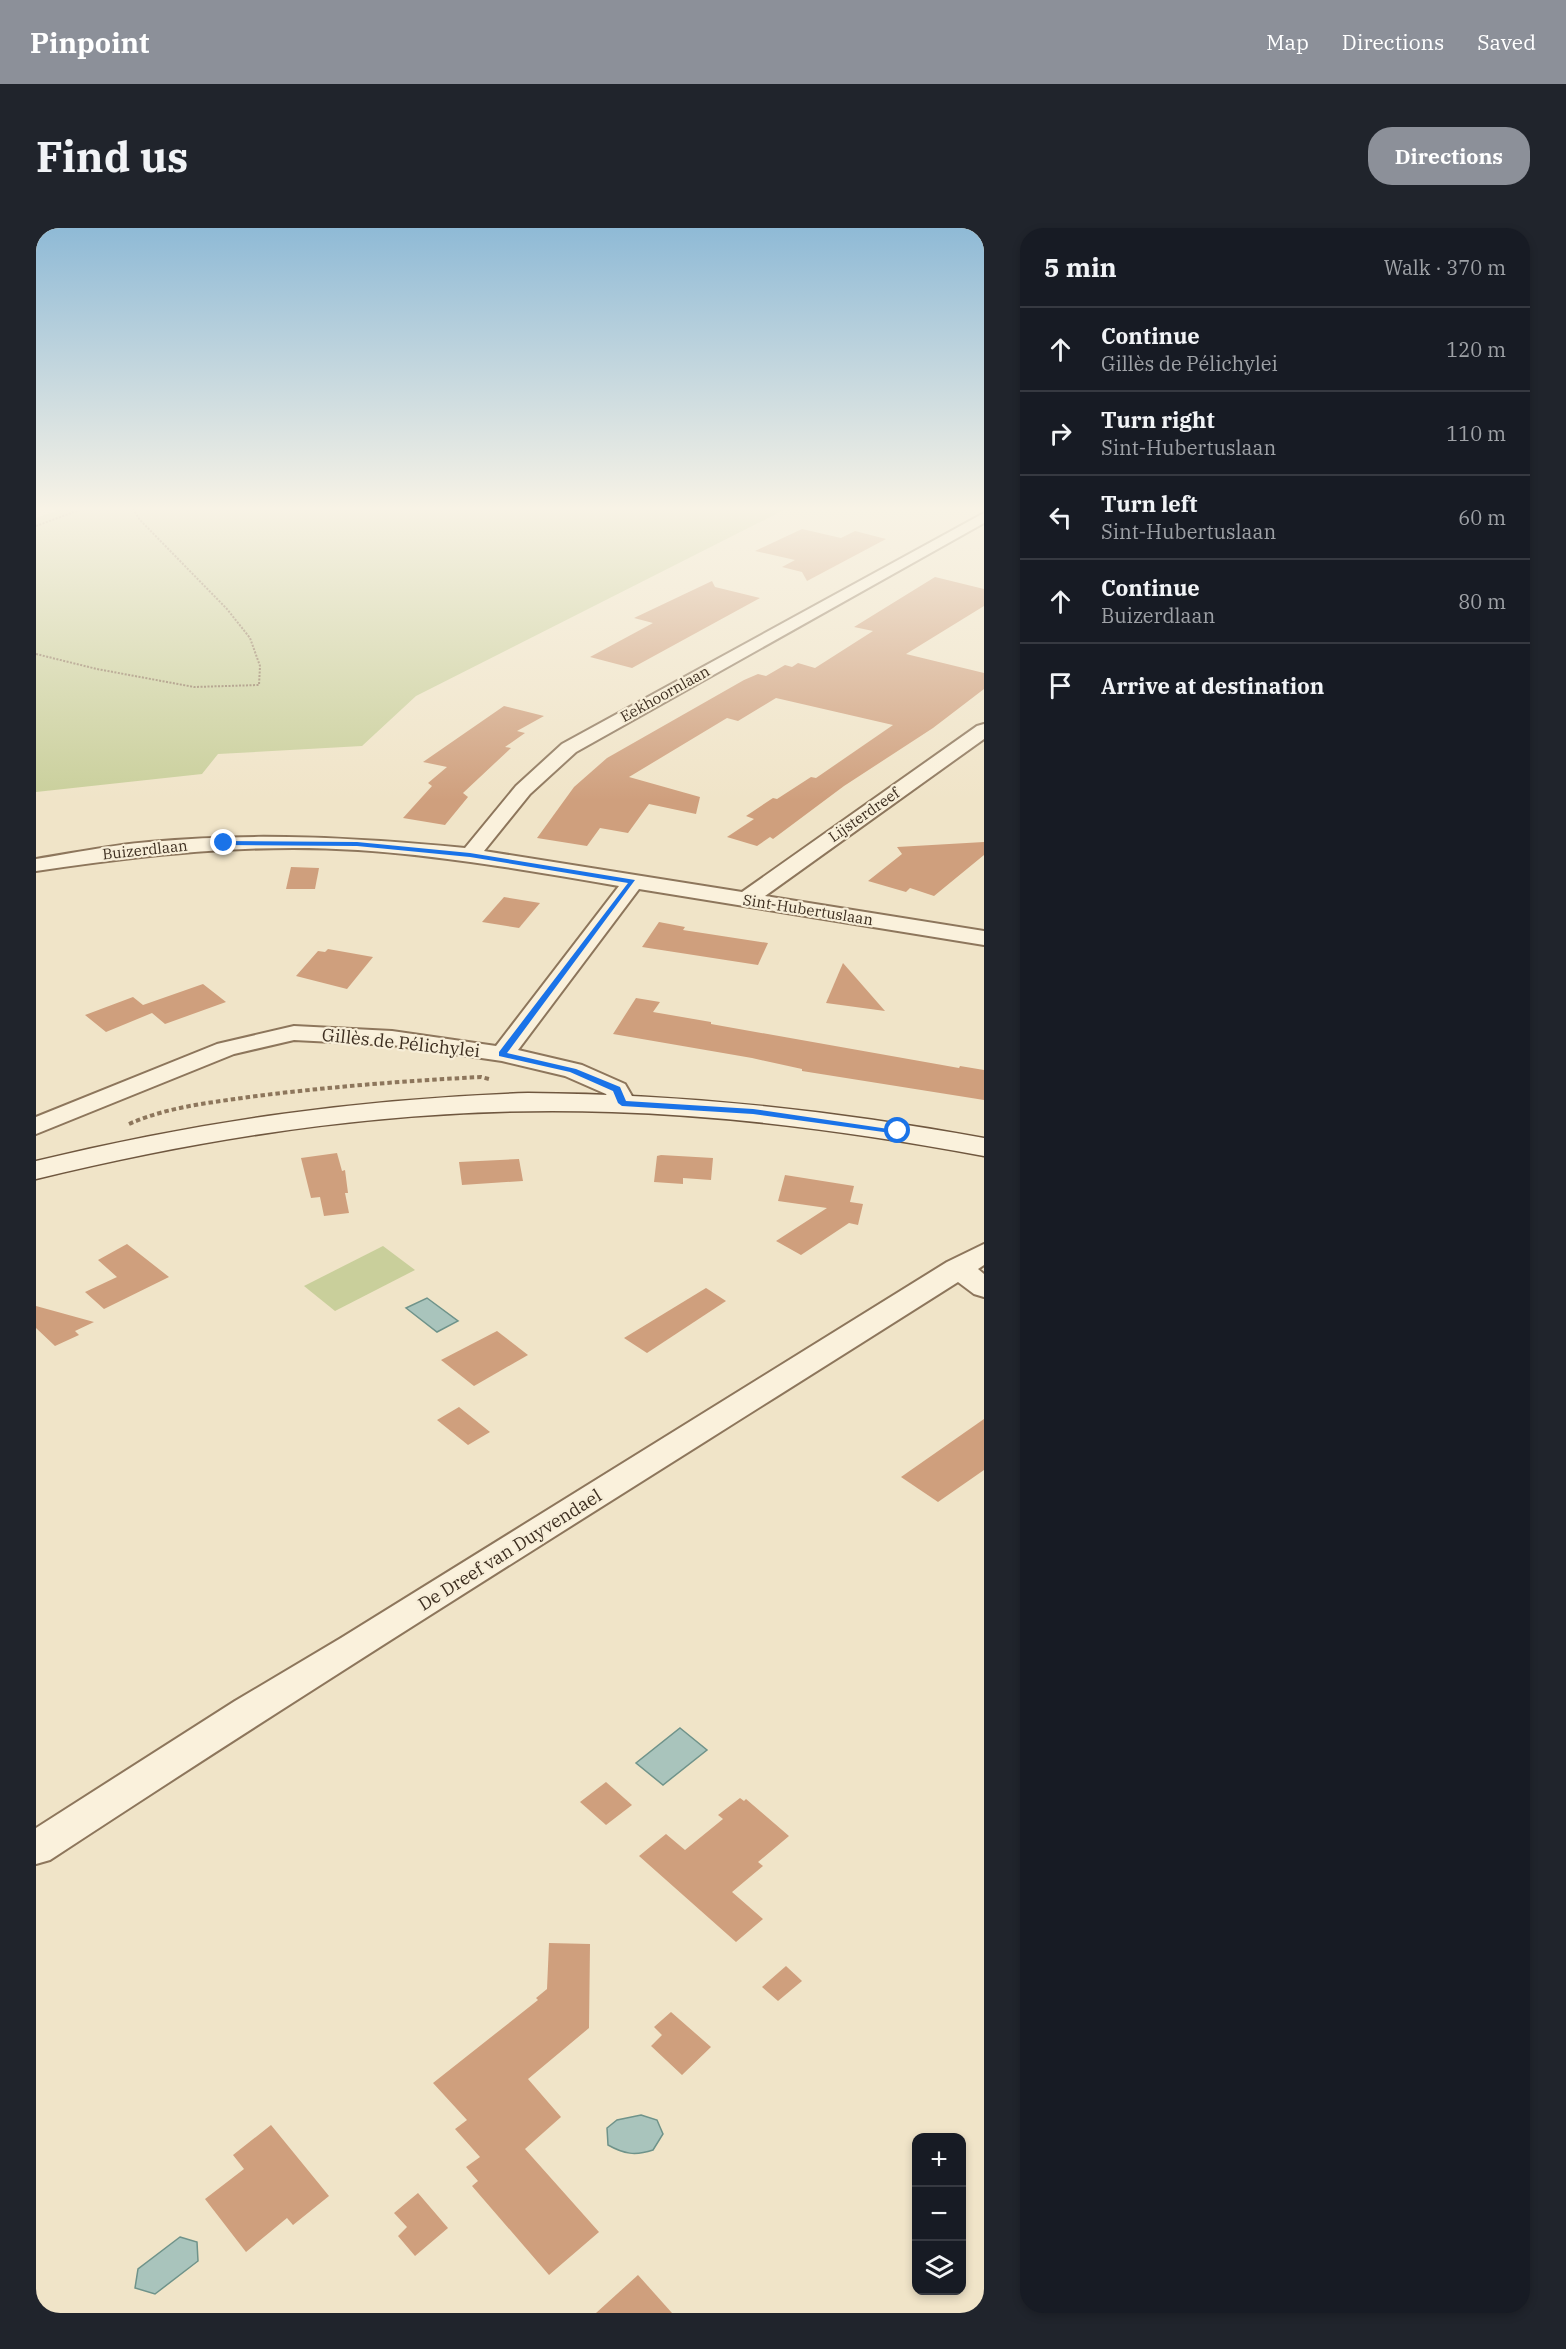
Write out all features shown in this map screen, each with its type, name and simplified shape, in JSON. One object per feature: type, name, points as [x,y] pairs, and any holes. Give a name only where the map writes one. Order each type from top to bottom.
[{"type":"main road","points":[[36,1170],[199,1132],[392,1107],[557,1102],[702,1107],[823,1120],[984,1147]]},
{"type":"street","name":"Eekhoornlaan","points":[[470,855],[523,790],[570,748],[824,606]]},
{"type":"street","name":"Lijsterdreef","points":[[745,900],[984,730]]},
{"type":"street","name":"Buizerdlaan","points":[[36,865],[148,848],[224,843],[357,844],[470,855]]},
{"type":"street","name":"Sint-Hubertuslaan","points":[[470,855],[984,938]]},
{"type":"street","points":[[502,1054],[633,882]]},
{"type":"street","name":"Gillès de Pélichylei","points":[[36,1126],[226,1049],[294,1033],[331,1033],[392,1038],[502,1054],[573,1070],[616,1089],[622,1103]]},
{"type":"street","points":[[971,1260],[984,1288]]},
{"type":"street","name":"De Dreef van Duyvendael","points":[[36,1848],[248,1711],[384,1630],[971,1260]]},
{"type":"path","points":[[36,654],[97,669],[194,687],[259,685],[260,666],[250,638],[224,606]]},
{"type":"green space","points":[[36,606],[593,606],[416,696],[362,746],[218,754],[202,774],[36,792]]},
{"type":"green space","points":[[383,1246],[415,1270],[335,1311],[304,1286]]},
{"type":"water","points":[[427,1298],[458,1321],[437,1332],[406,1308]]},
{"type":"water","points":[[680,1728],[707,1750],[663,1785],[636,1763]]},
{"type":"water","points":[[641,2115],[657,2120],[663,2134],[653,2150],[630,2153],[608,2145],[607,2128],[617,2120]]},
{"type":"water","points":[[180,2237],[197,2242],[198,2261],[155,2294],[135,2288],[138,2269]]},
{"type":"building","points":[[659,606],[745,606],[632,668],[590,657],[653,623],[634,618]]},
{"type":"building","points":[[888,606],[984,606],[906,654],[984,673],[984,689],[933,728],[844,786],[773,839],[770,837],[757,846],[727,837],[754,819],[746,816],[811,777],[816,778],[893,725],[776,698],[738,721],[727,718],[629,777],[700,797],[696,814],[649,804],[628,833],[600,828],[587,846],[537,838],[574,787],[607,758],[744,680],[758,674],[766,676],[785,665],[792,667],[798,663],[815,668],[873,631],[854,627]]},
{"type":"building","points":[[504,706],[544,716],[517,731],[525,733],[505,747],[511,748],[463,793],[468,797],[445,825],[403,818],[432,786],[428,783],[447,767],[423,762]]},
{"type":"building","points":[[984,842],[984,855],[934,896],[910,888],[906,892],[868,881],[902,854],[897,847]]},
{"type":"building","points":[[291,867],[319,868],[315,889],[286,889]]},
{"type":"building","points":[[504,897],[540,903],[519,928],[482,922]]},
{"type":"building","points":[[659,922],[685,927],[683,930],[768,943],[758,965],[642,947]]},
{"type":"building","points":[[328,949],[373,957],[347,989],[296,976],[318,951],[325,952]]},
{"type":"building","points":[[843,963],[885,1011],[826,1003]]},
{"type":"building","points":[[203,984],[226,1002],[165,1024],[152,1013],[106,1032],[85,1015],[133,997],[143,1005]]},
{"type":"building","points":[[636,998],[660,1002],[653,1012],[711,1022],[711,1024],[959,1068],[960,1066],[984,1070],[984,1100],[802,1071],[802,1069],[752,1058],[613,1034]]},
{"type":"building","points":[[337,1153],[342,1171],[345,1170],[348,1193],[345,1193],[349,1213],[324,1216],[320,1197],[311,1198],[301,1158]]},
{"type":"building","points":[[657,1156],[713,1158],[711,1180],[683,1178],[683,1184],[654,1182]]},
{"type":"building","points":[[519,1159],[523,1181],[462,1185],[459,1162]]},
{"type":"building","points":[[785,1175],[854,1186],[850,1202],[863,1204],[858,1225],[849,1223],[801,1255],[776,1241],[827,1208],[778,1201]]},
{"type":"building","points":[[127,1244],[169,1277],[104,1309],[85,1292],[117,1277],[98,1260]]},
{"type":"building","points":[[706,1288],[726,1301],[647,1353],[624,1338]]},
{"type":"building","points":[[36,1306],[94,1322],[75,1331],[79,1335],[55,1346],[36,1328]]},
{"type":"building","points":[[497,1331],[528,1355],[474,1386],[441,1360]]},
{"type":"building","points":[[459,1407],[490,1432],[468,1445],[437,1420]]},
{"type":"building","points":[[984,1419],[984,1470],[938,1502],[901,1477]]},
{"type":"building","points":[[606,1782],[632,1805],[606,1825],[580,1802]]},
{"type":"building","points":[[740,1798],[744,1801],[746,1799],[789,1836],[758,1862],[763,1866],[732,1892],[763,1919],[736,1942],[639,1856],[666,1834],[685,1850],[723,1819],[718,1815]]},
{"type":"building","points":[[549,1943],[590,1944],[589,2028],[528,2079],[561,2117],[525,2149],[599,2232],[549,2275],[472,2186],[478,2181],[466,2167],[480,2157],[455,2129],[467,2120],[433,2083],[538,2000],[536,1998],[547,1989]]},
{"type":"building","points":[[786,1966],[802,1981],[778,2001],[762,1987]]},
{"type":"building","points":[[671,2012],[711,2047],[682,2075],[651,2046],[662,2035],[654,2027]]},
{"type":"building","points":[[271,2125],[329,2196],[293,2225],[287,2218],[246,2252],[205,2199],[244,2169],[233,2155]]},
{"type":"building","points":[[418,2193],[448,2228],[415,2256],[398,2236],[407,2227],[394,2213]]},
{"type":"building","points":[[638,2275],[672,2313],[596,2313]]},
{"type":"route","points":[[224,843],[357,844],[470,855],[633,882],[502,1054],[573,1070],[616,1089],[620,1093],[622,1103],[753,1112],[898,1131]]}]
